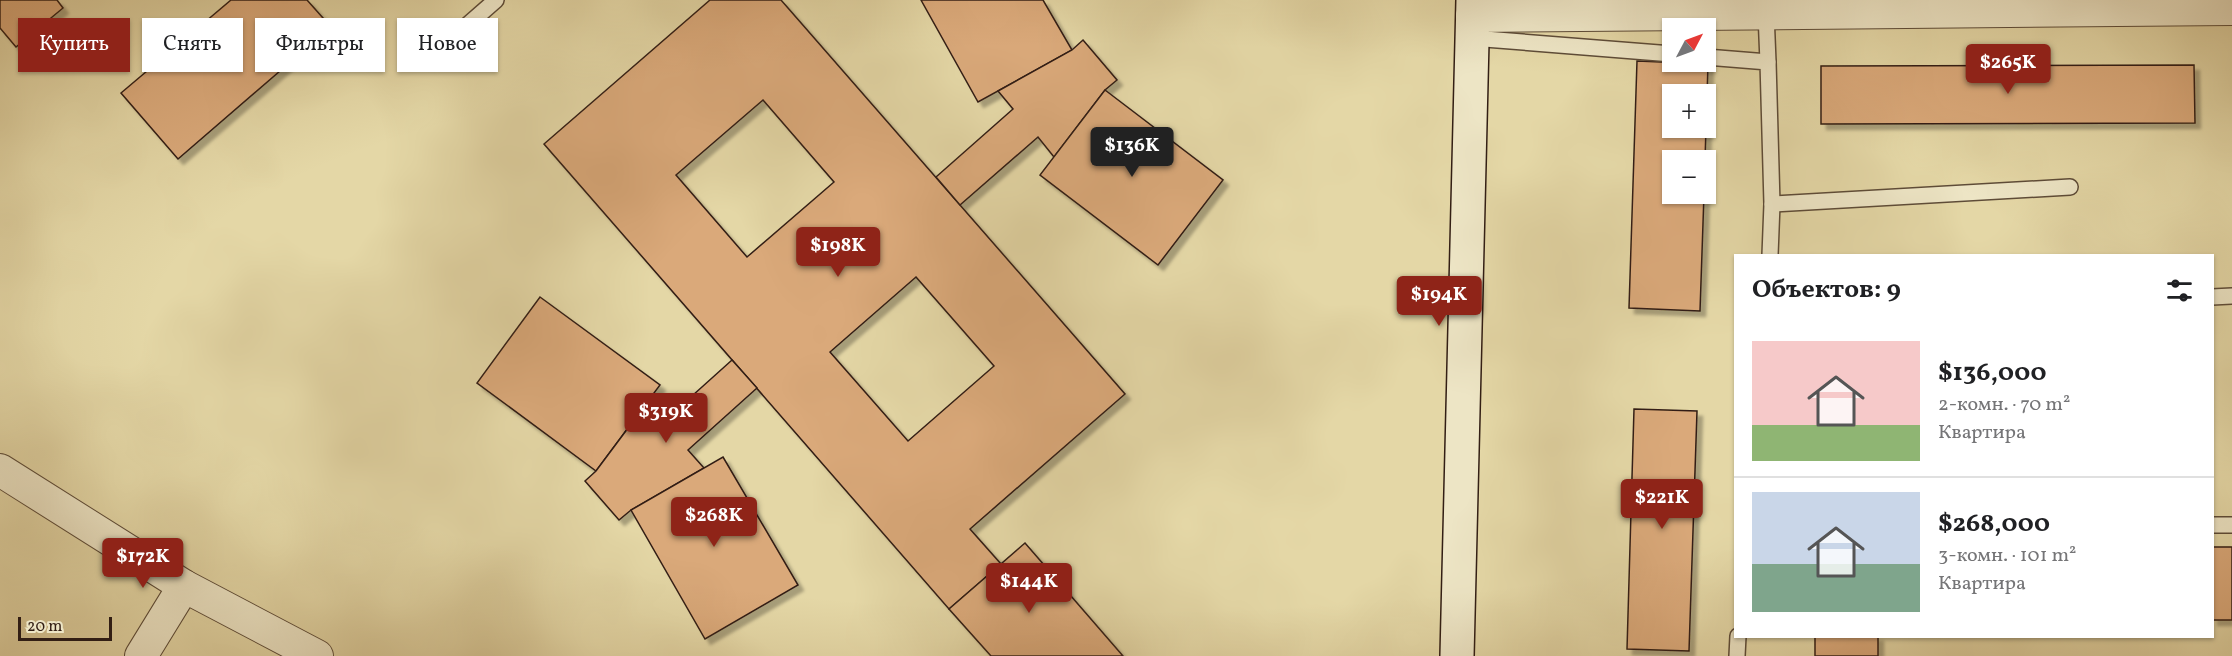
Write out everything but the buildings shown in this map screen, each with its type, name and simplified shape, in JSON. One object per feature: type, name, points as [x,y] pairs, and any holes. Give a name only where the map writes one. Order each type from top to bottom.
[{"type":"street","points":[[1456,656],[1472,18],[2232,9]]},
{"type":"street","points":[[0,470],[184,586],[317,656]]},
{"type":"street","points":[[141,656],[184,586]]},
{"type":"lane","points":[[476,18],[496,0]]},
{"type":"lane","points":[[1766,13],[1772,204],[1770,254]]},
{"type":"lane","points":[[1472,18],[1662,52]]},
{"type":"lane","points":[[1716,58],[1768,62]]},
{"type":"lane","points":[[1772,204],[2070,187]]},
{"type":"lane","points":[[2214,297],[2232,296]]},
{"type":"lane","points":[[2214,525],[2232,525]]},
{"type":"lane","points":[[1737,656],[1738,638]]}]
